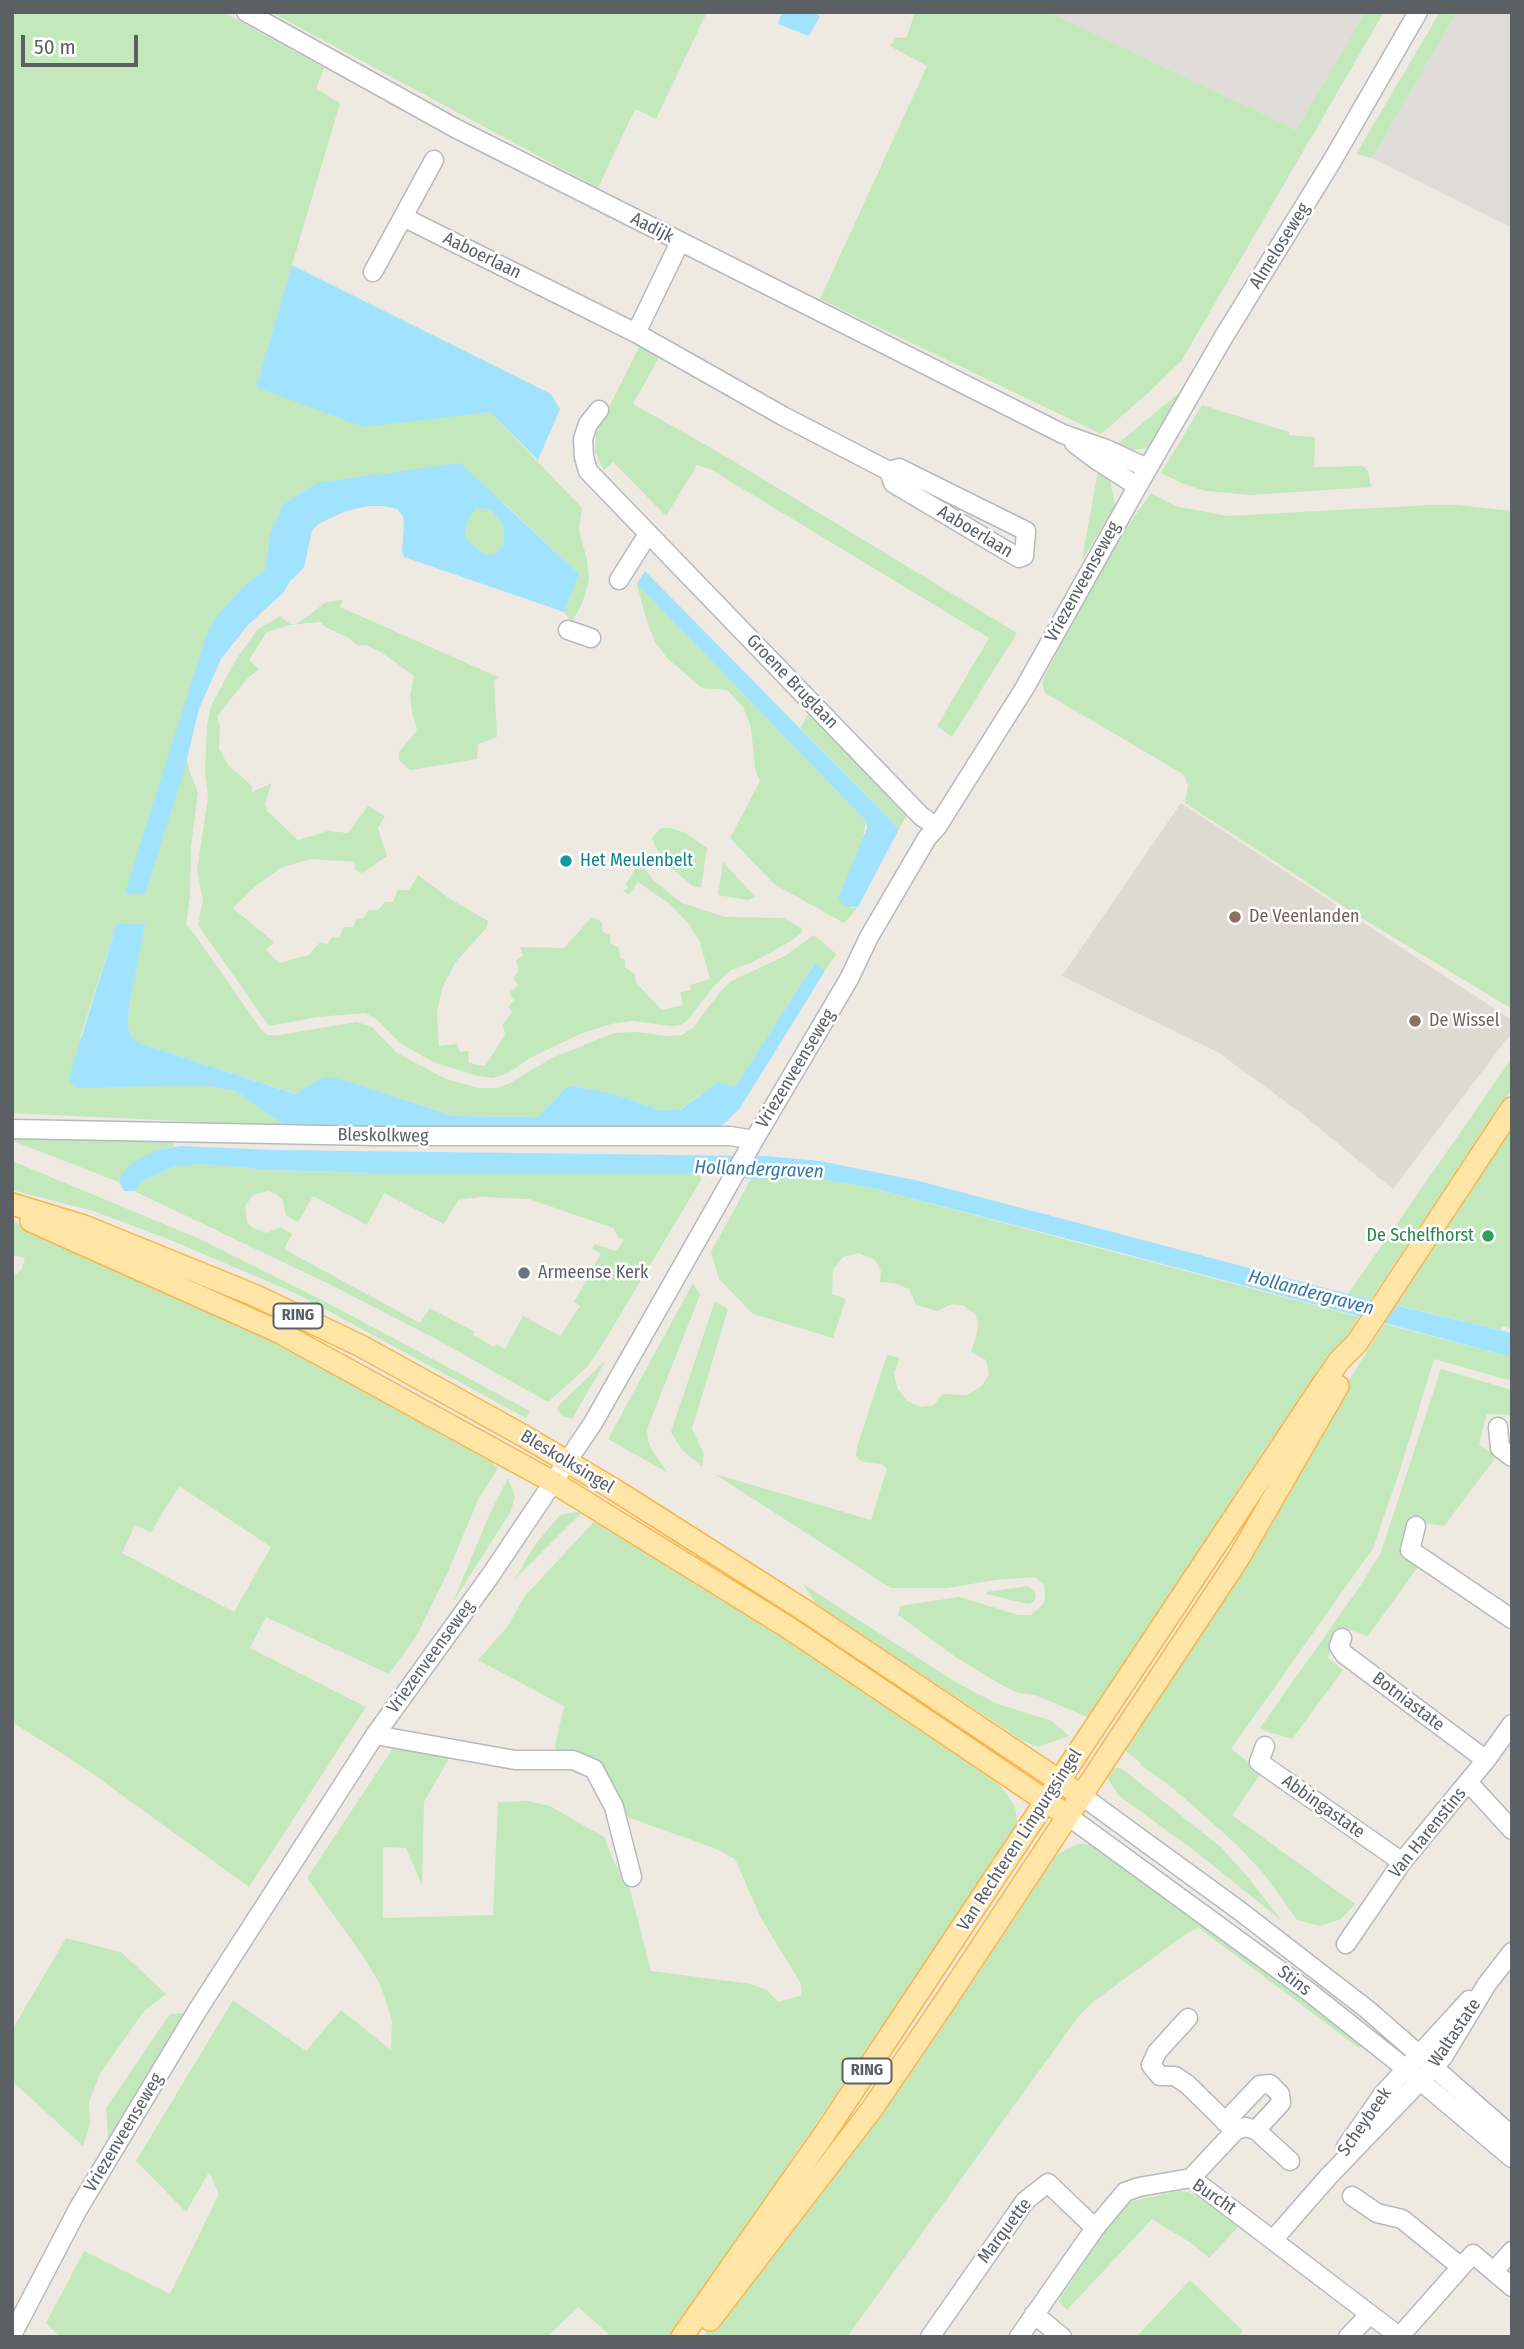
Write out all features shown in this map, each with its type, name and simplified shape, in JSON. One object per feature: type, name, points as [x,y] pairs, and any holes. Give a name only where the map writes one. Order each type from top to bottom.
[{"type":"main road","name":"Van Rechteren Limpurgsingel","points":[[682,2337],[825,2133],[1321,1387],[1362,1334],[1512,1108]]},
{"type":"main road","name":"Bleskolksingel","points":[[12,1204],[84,1226],[254,1295],[361,1346],[567,1461],[804,1610],[1082,1796]]},
{"type":"main road","name":"Bleskolksingel","points":[[12,1212],[279,1332],[553,1482],[789,1628],[1068,1816]]},
{"type":"main road","name":"Van Rechteren Limpurgsingel","points":[[698,2337],[872,2109],[1082,1796],[1238,1559],[1350,1366],[1362,1334]]},
{"type":"street","name":"Aadijk","points":[[246,12],[420,110],[1063,434],[1098,461],[1142,478]]},
{"type":"street","name":"Almeloseweg","points":[[1142,478],[1419,12]]},
{"type":"street","points":[[373,272],[434,160]]},
{"type":"street","name":"Aaboerlaan","points":[[403,217],[636,333],[889,471],[893,483],[1018,558],[1024,556],[1026,531],[899,468],[889,471]]},
{"type":"street","points":[[636,333],[680,242]]},
{"type":"street","name":"Groene Bruglaan","points":[[599,410],[588,424],[583,439],[588,471],[921,816],[937,827]]},
{"type":"street","name":"Vriezenveenseweg","points":[[12,2335],[78,2209],[194,2016],[375,1735],[490,1576],[607,1399],[730,1181],[849,979],[869,937],[927,838],[937,827],[1024,689],[1142,478]]},
{"type":"street","points":[[619,580],[648,534]]},
{"type":"street","points":[[568,629],[591,638]]},
{"type":"street","name":"Bleskolkweg","points":[[12,1129],[376,1136],[730,1136],[750,1147]]},
{"type":"street","points":[[1497,1427],[1500,1448],[1512,1457]]},
{"type":"street","points":[[1416,1526],[1410,1550],[1512,1619]]},
{"type":"street","name":"Botniastate","points":[[1342,1638],[1339,1646],[1345,1654],[1486,1760]]},
{"type":"street","name":"Van Harenstins","points":[[1346,1944],[1402,1862],[1486,1760],[1512,1724]]},
{"type":"street","points":[[375,1735],[515,1760],[573,1760],[594,1769],[614,1807],[632,1877]]},
{"type":"street","name":"Abbingastate","points":[[1265,1746],[1259,1762],[1402,1862]]},
{"type":"street","points":[[1468,1782],[1512,1830]]},
{"type":"street","name":"Stins","points":[[1082,1796],[1259,1925],[1368,2010],[1512,2136]]},
{"type":"street","name":"Stins","points":[[1068,1816],[1256,1952],[1405,2068],[1512,2158]]},
{"type":"street","name":"Waltastate","points":[[1405,2068],[1487,1984],[1512,1952]]},
{"type":"street","name":"Waltastate","points":[[1421,2081],[1450,2046],[1487,1984]]},
{"type":"street","points":[[1188,2018],[1157,2052],[1151,2065],[1160,2076],[1175,2076],[1188,2085],[1230,2126],[1256,2130],[1290,2161]]},
{"type":"street","name":"Scheybeek","points":[[1328,2177],[1360,2124],[1405,2068]]},
{"type":"street","name":"Scheybeek","points":[[1273,2240],[1328,2177],[1421,2081]]},
{"type":"street","points":[[1191,2178],[1260,2085],[1270,2084],[1280,2094],[1280,2103],[1256,2130]]},
{"type":"street","name":"Burcht","points":[[1019,2337],[1095,2228],[1125,2192],[1191,2178],[1400,2337]]},
{"type":"street","name":"Marquette","points":[[930,2337],[1024,2201],[1048,2183],[1095,2228]]},
{"type":"street","points":[[1352,2196],[1377,2213],[1402,2219],[1461,2267]]},
{"type":"street","points":[[1494,2271],[1512,2251]]},
{"type":"street","points":[[1400,2337],[1474,2254],[1512,2287]]},
{"type":"street","points":[[1034,2314],[1062,2337]]},
{"type":"street","points":[[1348,2337],[1370,2314]]},
{"type":"shaded area","points":[[1049,12],[1365,12],[1296,130]]},
{"type":"shaded area","points":[[1457,12],[1512,12],[1512,228],[1372,158]]},
{"type":"shaded area","points":[[1181,803],[1512,1020],[1512,1032],[1393,1189],[1301,1113],[1219,1053],[1062,976]]},
{"type":"green space","points":[[12,12],[223,12],[324,68],[316,89],[340,103],[256,387],[442,417],[490,412],[582,508],[579,530],[589,580],[582,604],[572,622],[564,612],[579,574],[504,503],[316,483],[282,505],[270,534],[265,570],[245,585],[217,615],[145,894],[187,759],[198,792],[186,925],[260,1028],[267,1035],[280,1035],[357,1022],[372,1027],[397,1053],[446,1079],[479,1088],[496,1088],[508,1084],[552,1058],[614,1033],[682,1035],[693,1028],[731,981],[785,956],[814,935],[836,954],[825,971],[814,964],[735,1088],[718,1082],[680,1109],[660,1110],[614,1094],[576,1086],[566,1088],[538,1117],[454,1116],[334,1077],[323,1077],[296,1094],[137,1042],[131,1036],[128,1025],[129,1006],[144,924],[117,923],[80,1038],[203,1085],[236,1091],[285,1126],[12,1113]]},
{"type":"green space","points":[[271,12],[707,12],[656,119],[635,109],[598,188]]},
{"type":"green space","points":[[915,12],[1049,12],[1296,130],[1365,12],[1384,12],[1182,360],[1101,434],[820,299],[927,66],[890,46],[896,38],[907,37]]},
{"type":"green space","points":[[1440,12],[1457,12],[1372,158],[1356,154]]},
{"type":"green space","points":[[641,343],[661,354],[633,404],[720,453],[1017,633],[952,737],[937,726],[989,638],[710,469],[697,465],[666,516],[613,462],[604,470],[595,452],[596,433]]},
{"type":"green space","points":[[1184,389],[1150,448],[1132,450],[1117,444]]},
{"type":"green space","points":[[1202,405],[1289,432],[1289,435],[1315,437],[1314,467],[1363,466],[1368,471],[1371,487],[1250,495],[1206,491],[1161,473]]},
{"type":"green space","points":[[1098,471],[1110,478],[1115,506],[1082,560]]},
{"type":"green space","points":[[1151,493],[1175,506],[1228,516],[1430,505],[1512,511],[1512,1009],[1360,917],[1185,803],[1188,785],[1183,774],[1045,693],[1042,682],[1085,597],[1125,530]]},
{"type":"green space","points":[[477,508],[491,510],[503,525],[504,545],[493,555],[483,554],[466,539],[465,529],[470,515]]},
{"type":"green space","points":[[637,584],[866,821],[851,908],[858,907],[844,923],[774,884],[730,838],[760,781],[755,769],[751,727],[743,707],[727,690],[702,688],[668,659],[655,642]]},
{"type":"green space","points":[[343,600],[340,607],[498,677],[494,681],[497,737],[478,744],[477,759],[410,770],[399,760],[399,752],[417,730],[410,695],[414,676],[381,652],[366,645],[358,646],[321,622],[289,625],[267,632],[249,660],[259,669],[248,678],[217,716],[220,727],[219,749],[228,765],[252,786],[252,792],[272,783],[265,803],[267,811],[298,840],[328,831],[348,833],[368,806],[385,816],[378,828],[387,856],[362,873],[354,869],[355,862],[312,859],[282,867],[254,887],[233,908],[274,942],[266,950],[279,963],[309,955],[319,943],[328,944],[332,937],[339,938],[344,927],[353,927],[357,918],[363,919],[369,910],[378,910],[385,902],[393,902],[398,890],[409,890],[418,875],[450,899],[488,921],[487,927],[455,963],[442,988],[437,1012],[439,1046],[457,1044],[460,1052],[468,1051],[469,1063],[485,1066],[505,1035],[503,1024],[512,1012],[508,1007],[514,1000],[509,993],[518,985],[513,978],[519,971],[516,961],[523,955],[520,947],[564,948],[592,917],[602,922],[603,932],[610,935],[610,943],[619,948],[620,958],[625,960],[625,967],[635,974],[636,983],[662,1010],[683,1005],[680,992],[691,990],[690,985],[710,979],[700,942],[689,924],[671,905],[638,882],[629,895],[623,891],[628,888],[626,884],[640,861],[652,879],[682,903],[725,917],[783,918],[802,928],[802,932],[753,962],[731,970],[681,1025],[632,1021],[611,1024],[580,1034],[530,1058],[508,1073],[493,1078],[477,1076],[433,1062],[400,1043],[376,1019],[365,1013],[317,1017],[269,1026],[198,925],[203,900],[197,870],[208,797],[205,772],[207,725],[211,706],[235,661],[257,630],[280,616],[290,624],[297,624],[326,602]]},
{"type":"green space","points":[[810,711],[908,813],[899,829],[800,728]]},
{"type":"green space","points":[[661,828],[685,833],[707,848],[701,888],[693,886],[672,869],[655,846],[652,838]]},
{"type":"green space","points":[[723,862],[756,897],[748,900],[718,895]]},
{"type":"green space","points":[[1512,1058],[1512,1089],[1371,1299],[1348,1294]]},
{"type":"green space","name":"De Schelfhorst","points":[[1512,1128],[1512,1329],[1502,1326],[1500,1330],[1396,1305]]},
{"type":"green space","points":[[12,1133],[173,1138],[174,1147],[160,1149],[121,1175],[119,1182],[13,1141]]},
{"type":"green space","points":[[12,1161],[200,1239],[318,1298],[530,1411],[526,1418],[295,1293],[163,1237],[93,1211],[12,1190]]},
{"type":"green space","points":[[202,1164],[271,1170],[374,1173],[700,1173],[701,1180],[587,1367],[548,1402],[438,1340],[331,1285],[134,1191],[142,1181],[175,1166]],"holes":[[[267,1191],[275,1193],[283,1200],[286,1216],[298,1222],[313,1196],[367,1225],[384,1193],[444,1224],[458,1200],[481,1197],[529,1199],[613,1228],[619,1238],[624,1240],[616,1251],[595,1244],[592,1249],[601,1254],[574,1302],[580,1306],[560,1336],[523,1316],[505,1349],[496,1344],[494,1347],[473,1335],[475,1332],[430,1308],[420,1323],[284,1249],[292,1234],[280,1227],[267,1233],[253,1228],[247,1222],[245,1206],[253,1195]]]},
{"type":"green space","points":[[751,1179],[826,1180],[868,1187],[1359,1317],[1326,1374],[1268,1444],[1090,1718],[1000,1684],[957,1658],[898,1615],[900,1606],[959,1597],[1019,1615],[1031,1615],[1044,1603],[1045,1595],[1044,1584],[1035,1577],[947,1588],[891,1588],[715,1474],[871,1520],[887,1469],[881,1464],[862,1462],[856,1456],[887,1355],[900,1358],[894,1373],[897,1388],[907,1401],[921,1407],[934,1405],[942,1394],[967,1395],[982,1386],[989,1374],[986,1360],[971,1352],[978,1323],[975,1314],[963,1305],[952,1304],[937,1311],[916,1305],[909,1289],[894,1283],[880,1282],[881,1271],[875,1260],[859,1253],[843,1257],[833,1269],[832,1294],[846,1299],[833,1338],[753,1314],[719,1279],[711,1252]]},
{"type":"green space","points":[[12,1221],[277,1337],[350,1383],[488,1459],[498,1468],[478,1500],[447,1574],[417,1635],[389,1674],[266,1617],[250,1648],[366,1707],[249,1887],[86,1769],[12,1722],[12,1278],[22,1269],[25,1258],[12,1255]],"holes":[[[179,1486],[271,1547],[234,1612],[122,1553],[135,1525],[151,1532]]]},
{"type":"green space","points":[[693,1283],[700,1295],[647,1429],[648,1441],[668,1473],[608,1439]]},
{"type":"green space","points":[[715,1301],[728,1309],[692,1429],[704,1454],[702,1466],[682,1450],[671,1432]]},
{"type":"green space","points":[[1384,1324],[1512,1357],[1512,1381],[1434,1359],[1373,1548],[1231,1749],[1262,1772],[1232,1815],[1355,1904],[1341,1919],[1320,1926],[1297,1920],[1264,1874],[1237,1845],[1174,1789],[1141,1765],[1138,1768],[1141,1763],[1121,1747]]},
{"type":"green space","points":[[606,1360],[572,1419],[562,1416],[557,1409],[559,1405]]},
{"type":"green space","points":[[1441,1369],[1512,1390],[1512,1415],[1487,1414],[1479,1444],[1496,1457],[1444,1526],[1411,1521],[1420,1564],[1368,1636],[1340,1627],[1328,1658],[1343,1670],[1292,1739],[1265,1731],[1260,1728],[1363,1582],[1381,1552]]},
{"type":"green space","points":[[508,1478],[515,1496],[511,1511],[453,1602],[491,1511]]},
{"type":"green space","points":[[583,1511],[515,1579],[534,1546],[560,1515]]},
{"type":"green space","points":[[602,1513],[999,1784],[1015,1806],[1017,1822],[1010,1838],[671,2337],[612,2337],[578,2307],[547,2337],[60,2337],[46,2323],[84,2251],[170,2294],[219,2194],[209,2172],[186,2212],[136,2161],[233,2000],[306,2051],[341,2010],[391,2050],[392,2021],[381,1986],[363,1956],[307,1878],[395,1745],[451,1755],[424,1802],[422,1886],[406,1848],[383,1847],[383,1918],[493,1915],[498,1802],[528,1801],[550,1806],[604,1837],[615,1864],[628,1882],[651,1971],[751,1984],[767,1990],[778,2002],[802,1995],[801,1984],[761,1918],[735,1859],[714,1848],[619,1814],[606,1783],[560,1764],[555,1746],[564,1706],[478,1660],[507,1627],[525,1596]]},
{"type":"green space","points":[[803,1584],[952,1680],[995,1703],[1052,1721],[1069,1736],[1038,1747],[1023,1741],[815,1603]]},
{"type":"green space","points":[[1027,1586],[1034,1590],[1036,1598],[1032,1603],[987,1594],[987,1592]]},
{"type":"green space","points":[[1115,1768],[1121,1768],[1221,1847],[1282,1921],[1195,1851],[1118,1795],[1105,1774]]},
{"type":"green space","points":[[1079,1844],[1095,1845],[1364,2042],[1362,2046],[1359,2048],[1199,1928],[1187,1933],[1093,2002],[1078,2017],[847,2337],[702,2337],[767,2255],[819,2198],[894,2098],[1053,1858]]},
{"type":"green space","points":[[66,1938],[121,1952],[166,1994],[144,2011],[100,2074],[89,2102],[90,2124],[83,2146],[12,2081],[12,2030]]},
{"type":"green space","points":[[188,2013],[108,2139],[106,2108],[170,2014]]},
{"type":"green space","points":[[1178,2191],[1189,2192],[1201,2198],[1238,2227],[1209,2258],[1191,2243],[1152,2219],[1067,2310],[1058,2301],[1119,2210],[1129,2202]]},
{"type":"green space","points":[[1190,2280],[1243,2331],[1238,2337],[1136,2337]]},
{"type":"water","points":[[782,12],[814,12],[820,16],[809,36],[778,24]]},
{"type":"water","points":[[292,265],[551,394],[560,409],[538,460],[490,412],[364,427],[256,387]]},
{"type":"water","points":[[460,463],[579,574],[564,612],[404,557],[403,516],[397,509],[368,506],[346,511],[318,524],[312,531],[304,567],[290,581],[284,592],[248,625],[221,659],[199,709],[184,771],[145,894],[125,893],[207,633],[217,615],[245,585],[265,570],[270,534],[282,505],[316,483]],"holes":[[[477,508],[491,510],[503,525],[504,545],[493,555],[483,554],[466,539],[465,529],[470,515]]]},
{"type":"water","points":[[645,571],[899,829],[858,907],[844,906],[838,899],[867,828],[866,821],[637,584]]},
{"type":"water","points":[[117,923],[145,924],[129,1006],[128,1025],[131,1036],[137,1042],[295,1094],[323,1077],[334,1077],[454,1116],[538,1117],[566,1088],[575,1086],[614,1094],[660,1110],[681,1109],[718,1082],[735,1087],[815,963],[825,971],[740,1108],[715,1129],[696,1131],[285,1126],[236,1091],[203,1085],[77,1088],[70,1082],[70,1074]]},
{"type":"water","name":"Hollandergraven","points":[[181,1146],[273,1150],[765,1156],[820,1161],[915,1180],[1348,1294],[1512,1333],[1512,1357],[868,1187],[826,1180],[751,1179],[699,1173],[374,1173],[271,1170],[202,1164],[175,1166],[142,1181],[134,1191],[124,1191],[119,1182],[121,1175],[133,1162],[161,1149]]},
{"type":"place","name":"Het Meulenbelt","points":[[566,861]]},
{"type":"place","name":"De Veenlanden","points":[[1235,917]]},
{"type":"place","name":"De Wissel","points":[[1415,1021]]},
{"type":"place","name":"De Schelfhorst","points":[[1488,1236]]},
{"type":"place","name":"Armeense Kerk","points":[[524,1273]]}]
